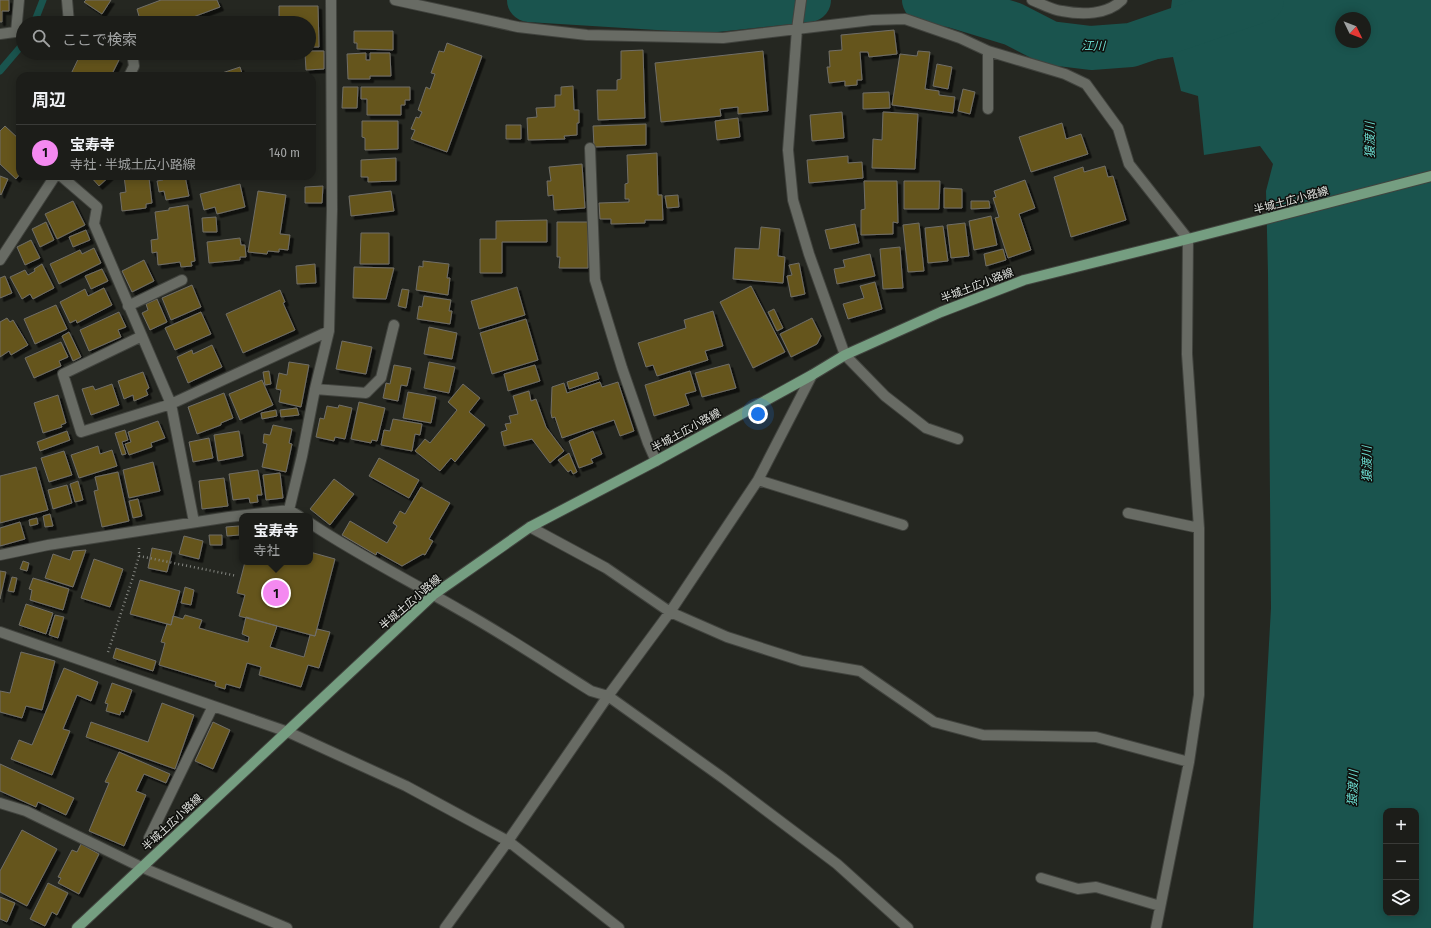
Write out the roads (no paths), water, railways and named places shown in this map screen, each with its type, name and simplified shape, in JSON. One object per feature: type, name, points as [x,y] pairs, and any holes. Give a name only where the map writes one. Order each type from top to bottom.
[{"type":"main road","name":"半城土広小路線","points":[[77,928],[433,595],[530,527],[656,461],[812,375],[845,355],[941,312],[1024,280],[1431,176]]},
{"type":"street","points":[[19,0],[19,16]]},
{"type":"street","points":[[66,0],[68,16]]},
{"type":"street","points":[[289,510],[329,331],[332,209],[331,0]]},
{"type":"street","points":[[395,0],[518,28],[587,35],[723,38],[872,20],[905,19],[960,38],[988,51],[1065,74],[1086,84],[1118,128],[1129,164],[1188,239],[1187,354],[1199,528],[1198,695],[1189,762],[1156,928]]},
{"type":"street","points":[[801,0],[797,28],[788,150],[793,200],[809,254],[845,355],[885,396],[926,428],[958,439]]},
{"type":"street","points":[[1032,0],[1061,11],[1093,14],[1117,6],[1122,0]]},
{"type":"street","points":[[0,34],[16,31]]},
{"type":"street","points":[[988,51],[988,109]]},
{"type":"street","points":[[131,72],[134,66],[133,60]]},
{"type":"street","points":[[590,148],[595,280],[622,368],[648,443],[656,461]]},
{"type":"street","points":[[0,260],[52,180]]},
{"type":"street","points":[[66,180],[97,207],[94,224],[171,404],[194,522]]},
{"type":"street","points":[[128,306],[182,280]]},
{"type":"street","points":[[315,389],[366,393],[381,378],[394,325]]},
{"type":"street","points":[[142,336],[63,374],[81,432],[171,404],[329,331]]},
{"type":"street","points":[[445,928],[508,841],[608,696],[670,612],[758,480],[812,375]]},
{"type":"street","points":[[758,480],[903,525]]},
{"type":"street","points":[[265,513],[289,510],[294,513]]},
{"type":"street","points":[[1128,513],[1199,528]]},
{"type":"street","points":[[0,555],[48,545],[239,516]]},
{"type":"street","points":[[313,525],[352,549],[460,610],[591,691],[608,696],[723,778],[837,864],[908,928]]},
{"type":"street","points":[[530,527],[606,568],[670,612],[727,637],[802,661],[860,671],[934,722],[983,735],[1096,737],[1189,762]]},
{"type":"street","points":[[0,632],[288,732],[406,786],[508,841],[619,928]]},
{"type":"street","points":[[149,838],[213,706]]},
{"type":"street","points":[[0,803],[26,811],[141,867],[287,928]]},
{"type":"street","points":[[1041,878],[1078,889],[1096,888],[1160,906]]},
{"type":"water","name":"猿渡川","points":[[1172,0],[1431,0],[1431,928],[1253,928],[1271,608],[1266,191],[1273,164],[1260,146],[1204,155],[1198,96],[1181,91],[1173,57],[1151,60],[1146,20],[1170,15]]},
{"type":"waterway","points":[[37,16],[43,0]]},
{"type":"waterway","name":"江川","points":[[529,0],[706,11],[809,0]]},
{"type":"waterway","name":"江川","points":[[924,0],[954,6],[1013,24],[1050,43],[1091,48],[1131,45],[1262,0]]},
{"type":"waterway","points":[[0,71],[16,52]]},
{"type":"place","name":"宝寿寺","points":[[276,593]]}]
